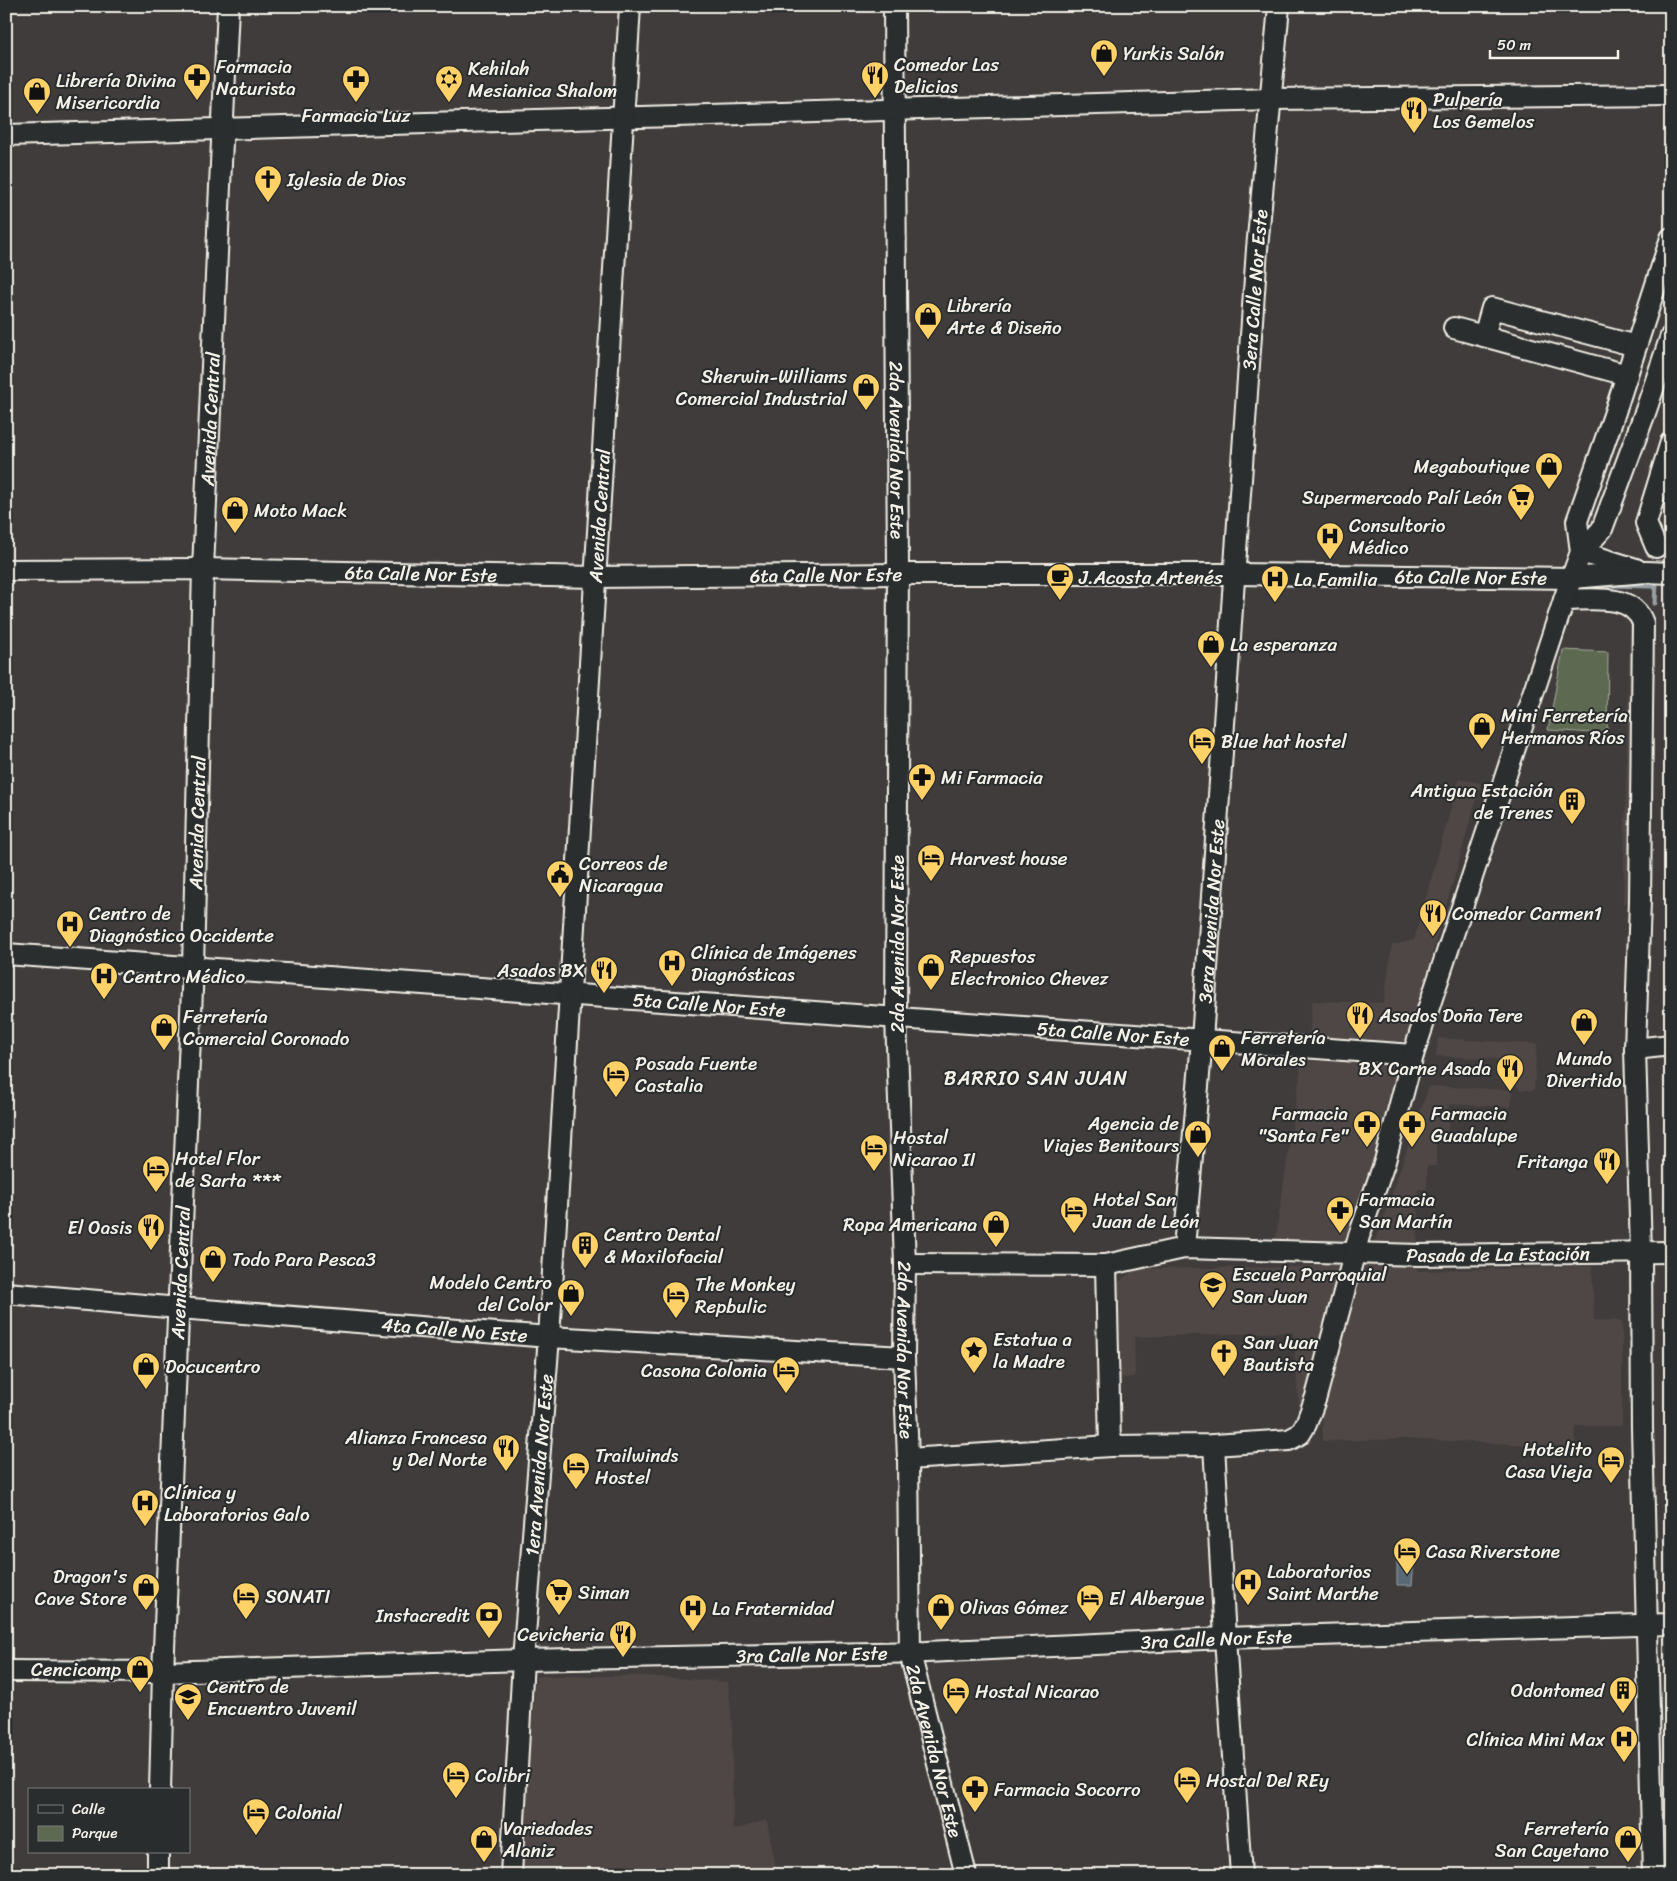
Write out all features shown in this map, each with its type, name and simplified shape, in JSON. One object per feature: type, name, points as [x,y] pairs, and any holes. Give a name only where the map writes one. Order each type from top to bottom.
[{"type":"street","name":"Avenida Central","points":[[160,1788],[163,1672],[193,966],[203,569],[228,6]]},
{"type":"street","name":"Avenida Central","points":[[569,995],[630,6]]},
{"type":"street","name":"2da Avenida Nor Este","points":[[894,6],[898,574],[896,1018],[905,1264],[904,1356],[908,1459],[910,1653],[966,1875]]},
{"type":"street","name":"3era Calle Nor Este","points":[[1233,574],[1257,250],[1278,6]]},
{"type":"street","points":[[6,135],[1271,99],[1671,95]]},
{"type":"street","points":[[1581,552],[1577,521],[1636,346],[1667,265],[1671,238]]},
{"type":"street","points":[[1484,336],[1492,308],[1636,346]]},
{"type":"street","points":[[1454,328],[1627,375]]},
{"type":"street","points":[[908,1459],[1110,1446],[1214,1445],[1289,1440],[1300,1434],[1306,1424],[1316,1397],[1355,1252],[1385,1161],[1413,1055],[1564,600],[1581,552],[1602,529],[1671,336]]},
{"type":"street","points":[[1619,399],[1646,410]]},
{"type":"street","points":[[1656,547],[1646,523],[1671,442]]},
{"type":"street","name":"6ta Calle Nor Este","points":[[1581,552],[1646,572]]},
{"type":"street","name":"6ta Calle Nor Este","points":[[6,570],[203,569],[595,577],[898,574],[1233,574],[1572,578],[1646,572],[1671,573]]},
{"type":"street","name":"3era Avenida Nor Este","points":[[1184,1248],[1202,1040],[1233,574]]},
{"type":"street","points":[[1564,600],[1618,601],[1635,609],[1643,623],[1640,901],[1635,1049],[1641,1252],[1646,1625],[1654,1875]]},
{"type":"street","name":"5ta Calle Nor Este","points":[[6,954],[1413,1055]]},
{"type":"street","name":"1era Avenida Nor Este","points":[[511,1875],[523,1660],[549,1337],[569,995]]},
{"type":"street","points":[[1635,1049],[1671,1045]]},
{"type":"street","name":"Pasada de La Estación","points":[[905,1264],[1106,1265],[1184,1248],[1419,1255],[1671,1252]]},
{"type":"street","points":[[1106,1265],[1110,1446]]},
{"type":"street","name":"4ta Calle No Este","points":[[6,1293],[549,1337],[904,1356]]},
{"type":"street","points":[[1214,1445],[1240,1875]]},
{"type":"street","points":[[1646,1625],[1671,1624]]},
{"type":"street","name":"3ra Calle Nor Este","points":[[6,1671],[163,1672],[523,1660],[910,1653],[1225,1638],[1646,1625]]},
{"type":"street","points":[[158,1854],[158,1875]]},
{"type":"shaded area","points":[[1630,621],[1645,622],[1643,903],[1623,903]]},
{"type":"shaded area","points":[[1459,779],[1481,783],[1408,1039],[1398,1043],[1309,1040],[1312,1001],[1384,1003],[1392,945],[1414,940]]},
{"type":"shaded area","points":[[1438,1038],[1537,1044],[1534,1090],[1520,1090],[1515,1083],[1517,1060],[1436,1056]]},
{"type":"shaded area","points":[[1302,1061],[1388,1062],[1398,1074],[1350,1236],[1343,1243],[1274,1249]]},
{"type":"shaded area","points":[[1429,1086],[1512,1090],[1511,1107],[1449,1104],[1448,1130],[1436,1133],[1436,1166],[1427,1166],[1427,1189],[1418,1189],[1417,1271],[1592,1266],[1594,1320],[1622,1321],[1622,1426],[1576,1426],[1575,1447],[1407,1439],[1323,1441],[1322,1397],[1358,1271],[1365,1270]]},
{"type":"shaded area","points":[[1352,1263],[1300,1425],[1293,1332],[1134,1337],[1135,1377],[1118,1378],[1115,1285],[1135,1269],[1294,1267]]},
{"type":"shaded area","points":[[536,1676],[645,1676],[728,1682],[732,1722],[733,1830],[767,1820],[777,1875],[520,1875]]},
{"type":"green space","points":[[1563,650],[1608,652],[1607,734],[1548,730]]},
{"type":"water","points":[[1414,1560],[1412,1585],[1397,1585],[1397,1561]]},
{"type":"waterway","points":[[1655,603],[1656,583]]},
{"type":"waterway","points":[[1601,585],[1655,586]]},
{"type":"place","name":"Yurkis Salón","points":[[1104,77]]},
{"type":"place","name":"Comedor Las Delicias","points":[[875,99]]},
{"type":"place","name":"Farmacia Naturista","points":[[197,101]]},
{"type":"place","name":"Farmacia Luz","points":[[356,103]]},
{"type":"place","name":"Kehilah Mesianica Shalom","points":[[449,103]]},
{"type":"place","name":"Librería Divina Misericordia","points":[[37,115]]},
{"type":"place","name":"Pulpería Los Gemelos","points":[[1414,134]]},
{"type":"place","name":"Iglesia de Dios","points":[[268,203]]},
{"type":"place","name":"Librería Arte & Diseño","points":[[928,340]]},
{"type":"place","name":"Sherwin-Williams Comercial Industrial","points":[[866,411]]},
{"type":"place","name":"Megaboutique","points":[[1549,490]]},
{"type":"place","name":"Supermercado Palí León","points":[[1521,521]]},
{"type":"place","name":"Moto Mack","points":[[235,534]]},
{"type":"place","name":"Consultorio Médico","points":[[1330,560]]},
{"type":"place","name":"J.Acosta Artenés","points":[[1060,601]]},
{"type":"place","name":"La Familia","points":[[1275,603]]},
{"type":"place","name":"La esperanza","points":[[1211,668]]},
{"type":"place","name":"Mini Ferretería Hermanos Ríos","points":[[1482,750]]},
{"type":"place","name":"Blue hat hostel","points":[[1202,765]]},
{"type":"place","name":"Mi Farmacia","points":[[922,801]]},
{"type":"place","name":"Antigua Estación de Trenes","points":[[1572,825]]},
{"type":"place","name":"Harvest house","points":[[931,882]]},
{"type":"place","name":"Correos de Nicaragua","points":[[560,898]]},
{"type":"place","name":"Comedor Carmen1","points":[[1433,937]]},
{"type":"place","name":"Centro de Diagnóstico Occidente","points":[[70,948]]},
{"type":"place","name":"Clínica de Imágenes Diagnósticas","points":[[672,987]]},
{"type":"place","name":"Repuestos Electronico Chevez","points":[[931,991]]},
{"type":"place","name":"Asados BX","points":[[604,994]]},
{"type":"place","name":"Centro Médico","points":[[104,1000]]},
{"type":"place","name":"Asados Doña Tere","points":[[1360,1039]]},
{"type":"place","name":"Mundo Divertido","points":[[1584,1046]]},
{"type":"place","name":"Ferretería Comercial Coronado","points":[[164,1051]]},
{"type":"place","name":"Ferretería Morales","points":[[1222,1072]]},
{"type":"place","name":"BX Carne Asada","points":[[1510,1092]]},
{"type":"place","name":"Posada Fuente Castalia","points":[[616,1098]]},
{"type":"place","name":"Farmacia \"Santa Fe\"","points":[[1367,1148]]},
{"type":"place","name":"Farmacia Guadalupe","points":[[1412,1148]]},
{"type":"place","name":"Agencia de Viajes Benitours","points":[[1198,1158]]},
{"type":"place","name":"Hostal Nicarao II","points":[[874,1172]]},
{"type":"place","name":"Fritanga","points":[[1607,1185]]},
{"type":"place","name":"Hotel Flor de Sarta ***","points":[[156,1193]]},
{"type":"place","name":"Hotel San Juan de León","points":[[1074,1234]]},
{"type":"place","name":"Farmacia San Martín","points":[[1340,1234]]},
{"type":"place","name":"Ropa Americana","points":[[996,1248]]},
{"type":"place","name":"El Oasis","points":[[151,1251]]},
{"type":"place","name":"Centro Dental & Maxilofacial","points":[[585,1269]]},
{"type":"place","name":"Todo Para Pesca3","points":[[213,1283]]},
{"type":"place","name":"Escuela Parroquial San Juan","points":[[1213,1309]]},
{"type":"place","name":"Modelo Centro del Color","points":[[571,1317]]},
{"type":"place","name":"The Monkey Repbulic","points":[[676,1319]]},
{"type":"place","name":"Estatua a la Madre","points":[[974,1374]]},
{"type":"place","name":"San Juan Bautista","points":[[1224,1377]]},
{"type":"place","name":"Docucentro","points":[[146,1390]]},
{"type":"place","name":"Casona Colonia","points":[[786,1394]]},
{"type":"place","name":"Alianza Francesa y Del Norte","points":[[506,1472]]},
{"type":"place","name":"Hotelito Casa Vieja","points":[[1611,1484]]},
{"type":"place","name":"Trailwinds Hostel","points":[[576,1490]]},
{"type":"place","name":"Clínica y Laboratorios Galo","points":[[145,1527]]},
{"type":"place","name":"Casa Riverstone","points":[[1407,1575]]},
{"type":"place","name":"Laboratorios Saint Marthe","points":[[1248,1606]]},
{"type":"place","name":"Dragon's Cave Store","points":[[146,1611]]},
{"type":"place","name":"Siman","points":[[559,1616]]},
{"type":"place","name":"SONATI","points":[[246,1620]]},
{"type":"place","name":"El Albergue","points":[[1090,1622]]},
{"type":"place","name":"Olivas Gómez","points":[[941,1631]]},
{"type":"place","name":"La Fraternidad","points":[[693,1632]]},
{"type":"place","name":"Instacredit","points":[[489,1639]]},
{"type":"place","name":"Cevicheria","points":[[623,1658]]},
{"type":"place","name":"Cencicomp","points":[[140,1693]]},
{"type":"place","name":"Odontomed","points":[[1623,1714]]},
{"type":"place","name":"Hostal Nicarao","points":[[956,1715]]},
{"type":"place","name":"Centro de Encuentro Juvenil","points":[[188,1721]]},
{"type":"place","name":"Clínica Mini Max","points":[[1624,1763]]},
{"type":"place","name":"Colibri","points":[[456,1799]]},
{"type":"place","name":"Hostal Del REy","points":[[1187,1804]]},
{"type":"place","name":"Farmacia Socorro","points":[[975,1813]]},
{"type":"place","name":"Colonial","points":[[256,1836]]},
{"type":"place","name":"Variedades Alaniz","points":[[484,1863]]},
{"type":"place","name":"Ferretería San Cayetano","points":[[1628,1863]]},
{"type":"district","name":"BARRIO SAN JUAN","points":[[1036,1078]]}]
